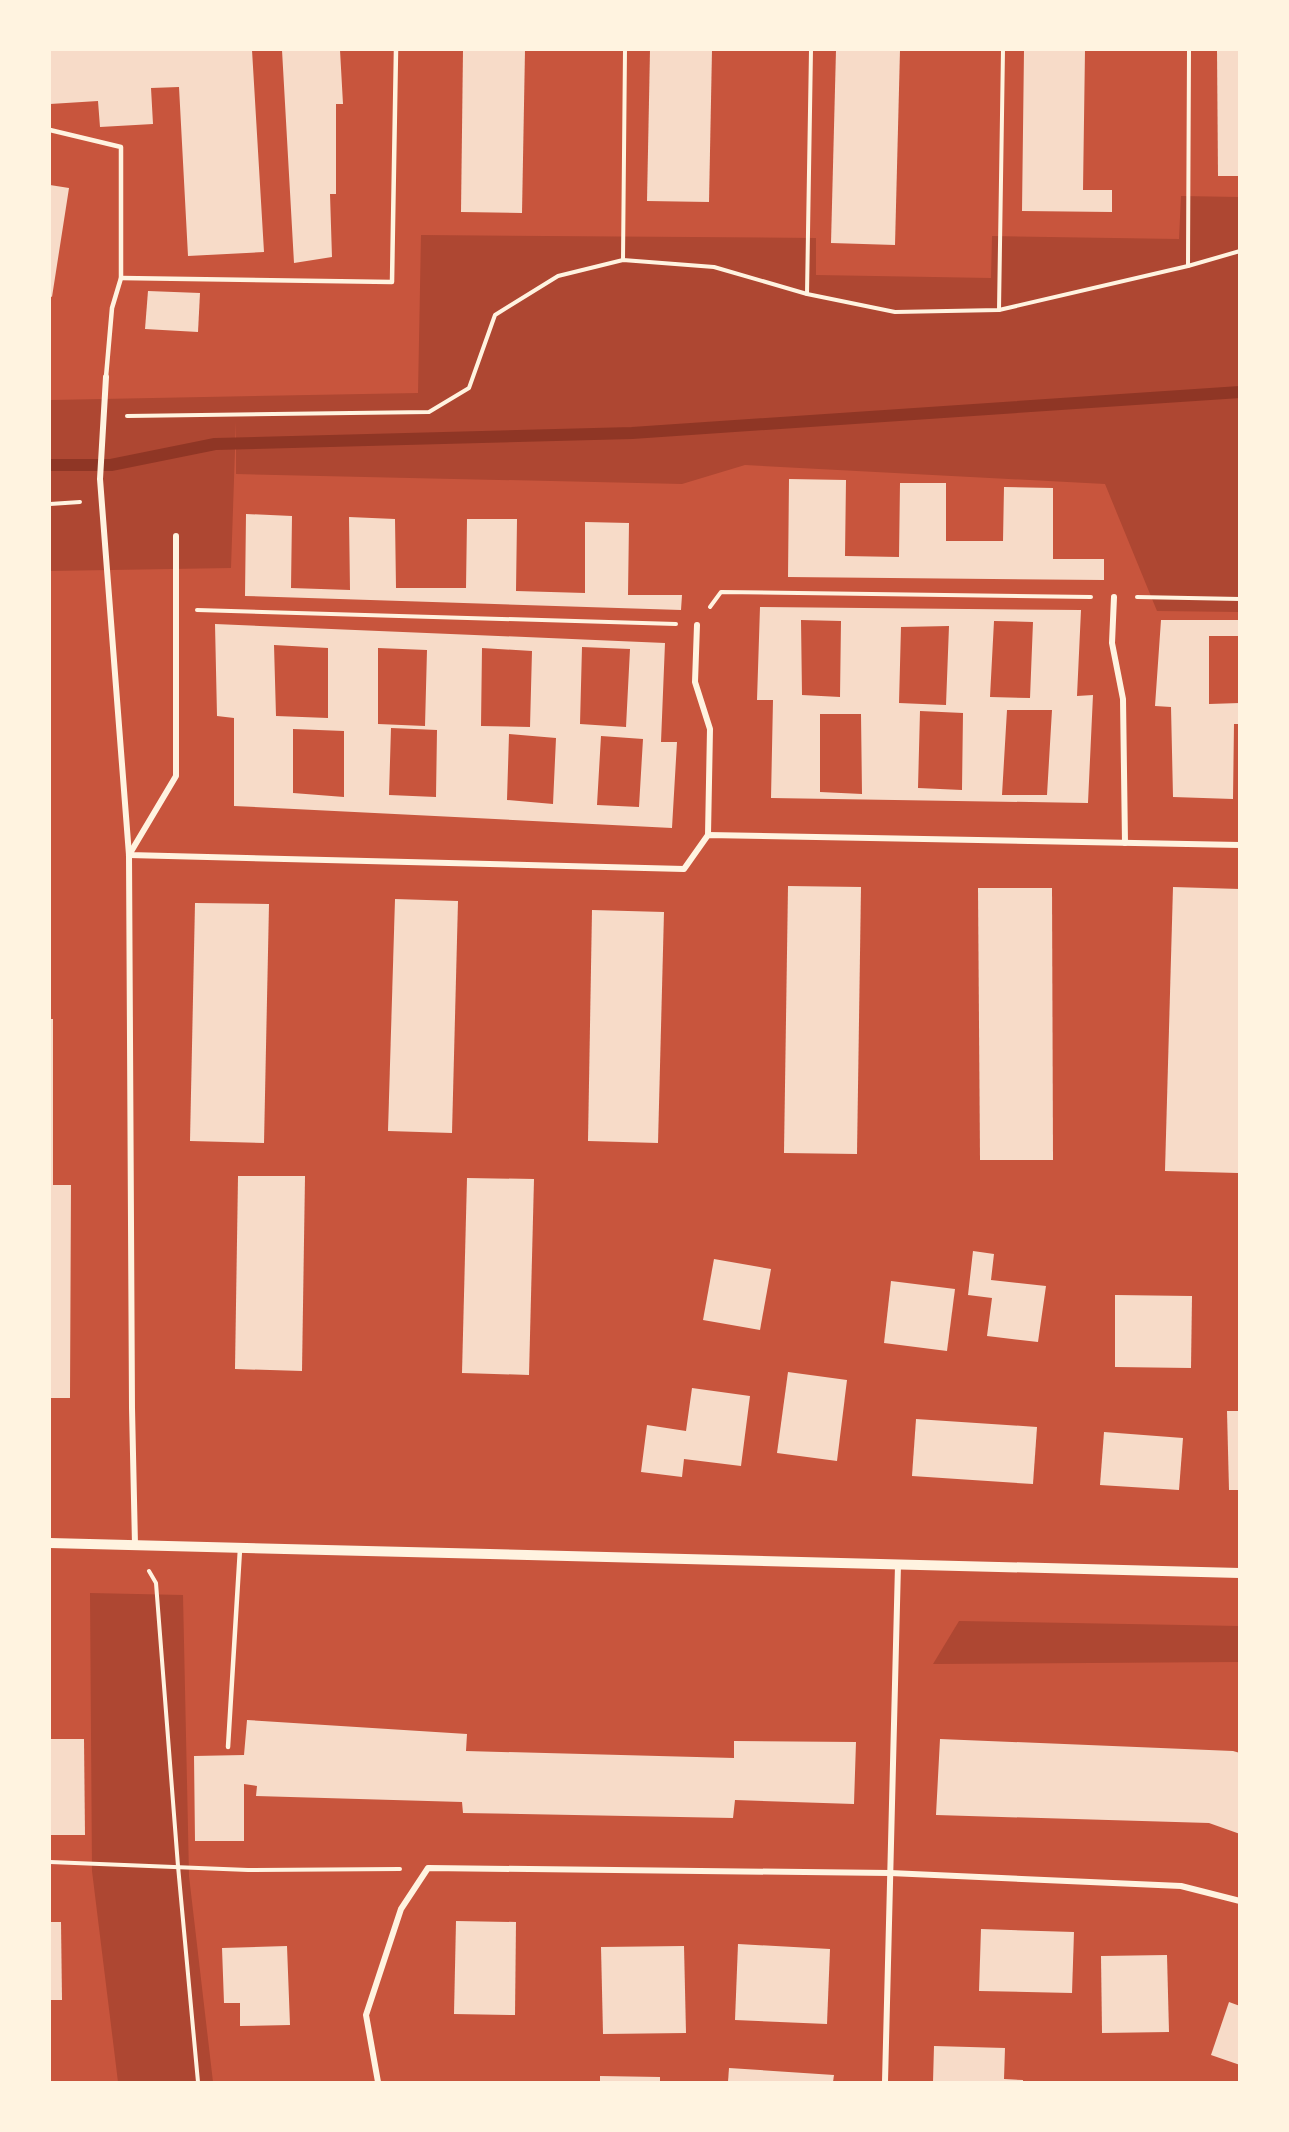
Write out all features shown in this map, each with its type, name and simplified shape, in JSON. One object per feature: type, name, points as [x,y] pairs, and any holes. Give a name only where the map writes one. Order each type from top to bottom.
[{"type":"street","points":[[106,377],[100,479],[129,855],[132,1408],[135,1545]]},
{"type":"street","points":[[129,855],[176,776],[176,536]]},
{"type":"street","points":[[1114,597],[1112,643],[1123,699],[1125,843]]},
{"type":"street","points":[[129,855],[684,869],[708,835],[710,729],[695,682],[697,625]]},
{"type":"street","points":[[708,835],[1239,845]]},
{"type":"street","points":[[50,1543],[1239,1573]]},
{"type":"street","points":[[885,2082],[898,1565]]},
{"type":"street","points":[[378,2082],[366,2015],[401,1909],[428,1868],[890,1873],[1181,1886],[1239,1901]]},
{"type":"lane","points":[[121,278],[392,282],[396,50]]},
{"type":"lane","points":[[50,130],[121,147],[121,278],[112,308],[106,377]]},
{"type":"lane","points":[[228,1747],[240,1548]]},
{"type":"path","points":[[623,260],[625,50]]},
{"type":"path","points":[[807,294],[812,50]]},
{"type":"path","points":[[999,310],[1003,50]]},
{"type":"path","points":[[1188,266],[1189,50]]},
{"type":"path","points":[[102,416],[429,412],[469,388],[495,315],[558,276],[623,260],[714,267],[807,294],[895,312],[999,310],[1188,266],[1239,251]]},
{"type":"path","points":[[135,1545],[156,1583],[178,1866],[198,2082]]},
{"type":"path","points":[[50,1862],[248,1870],[428,1868]]},
{"type":"shaded area","points":[[1181,196],[1239,197],[1239,612],[1157,611],[1105,484],[745,465],[682,484],[236,474],[236,421],[231,568],[50,571],[50,400],[418,393],[421,235],[816,238],[816,275],[991,278],[992,236],[1179,239]]},
{"type":"shaded area","points":[[90,1593],[183,1595],[189,1876],[213,2082],[118,2082],[92,1871]]},
{"type":"shaded area","points":[[959,1621],[1239,1626],[1239,1662],[933,1664]]},
{"type":"building","points":[[50,50],[252,50],[264,252],[188,256],[179,87],[151,88],[153,124],[100,127],[98,101],[50,104]]},
{"type":"building","points":[[282,50],[340,50],[343,104],[336,104],[336,194],[330,194],[332,257],[294,263]]},
{"type":"building","points":[[463,50],[525,50],[522,213],[461,212]]},
{"type":"building","points":[[650,50],[712,50],[709,202],[647,201]]},
{"type":"building","points":[[836,50],[900,50],[895,245],[831,243]]},
{"type":"building","points":[[1024,50],[1085,50],[1083,190],[1112,190],[1112,212],[1022,211]]},
{"type":"building","points":[[1217,50],[1240,50],[1240,176],[1218,176]]},
{"type":"building","points":[[50,185],[69,188],[52,297],[50,296]]},
{"type":"building","points":[[148,291],[200,293],[198,332],[145,329]]},
{"type":"building","points":[[789,479],[846,480],[845,556],[899,557],[900,483],[946,483],[946,541],[1003,541],[1004,487],[1053,488],[1053,559],[1104,559],[1104,580],[788,577]]},
{"type":"building","points":[[246,514],[292,516],[291,588],[350,590],[349,517],[395,519],[396,588],[466,588],[467,519],[517,519],[516,591],[585,593],[585,522],[629,523],[628,595],[682,595],[681,610],[245,596]]},
{"type":"building","points":[[760,607],[1081,610],[1077,696],[1093,695],[1088,803],[771,798],[773,700],[757,700]],"holes":[[[801,620],[841,621],[840,697],[802,695]],[[994,621],[1033,622],[1030,698],[990,697]],[[949,626],[946,705],[899,703],[901,627]],[[1007,710],[1052,710],[1047,795],[1002,795]],[[920,711],[963,713],[962,790],[918,788]],[[820,714],[861,714],[862,794],[820,792]]]},
{"type":"building","points":[[1161,620],[1240,620],[1240,636],[1209,636],[1209,704],[1240,703],[1240,724],[1234,724],[1233,799],[1173,797],[1171,707],[1155,706]]},
{"type":"building","points":[[215,624],[665,643],[661,742],[677,742],[672,828],[234,806],[234,718],[217,716]],"holes":[[[274,645],[328,648],[328,718],[276,716]],[[582,647],[630,649],[626,727],[580,724]],[[378,648],[427,650],[425,726],[378,724]],[[482,648],[532,651],[530,727],[481,726]],[[391,728],[437,730],[436,797],[389,795]],[[293,729],[344,731],[344,797],[293,793]],[[509,734],[556,738],[553,804],[507,800]],[[601,736],[643,739],[639,807],[597,805]]]},
{"type":"building","points":[[788,886],[861,887],[857,1154],[784,1153]]},
{"type":"building","points":[[1173,887],[1240,889],[1238,1173],[1165,1171]]},
{"type":"building","points":[[978,888],[1052,888],[1053,1160],[980,1160]]},
{"type":"building","points":[[395,899],[458,901],[452,1133],[388,1131]]},
{"type":"building","points":[[195,903],[269,904],[264,1143],[190,1141]]},
{"type":"building","points":[[592,910],[664,912],[658,1143],[588,1141]]},
{"type":"building","points":[[50,1019],[53,1019],[53,1185],[71,1185],[70,1398],[50,1398]]},
{"type":"building","points":[[238,1176],[305,1176],[302,1371],[235,1369]]},
{"type":"building","points":[[467,1178],[534,1179],[529,1375],[462,1373]]},
{"type":"building","points":[[973,1251],[994,1254],[991,1280],[1046,1286],[1038,1342],[987,1336],[992,1298],[968,1295]]},
{"type":"building","points":[[714,1259],[771,1269],[760,1330],[703,1320]]},
{"type":"building","points":[[891,1281],[955,1289],[947,1351],[884,1343]]},
{"type":"building","points":[[1115,1295],[1192,1296],[1191,1368],[1115,1367]]},
{"type":"building","points":[[788,1372],[847,1380],[837,1461],[777,1453]]},
{"type":"building","points":[[692,1388],[750,1396],[741,1466],[684,1459],[682,1477],[641,1472],[647,1425],[686,1431]]},
{"type":"building","points":[[1227,1411],[1240,1411],[1240,1490],[1229,1490]]},
{"type":"building","points":[[916,1419],[1037,1427],[1033,1484],[912,1476]]},
{"type":"building","points":[[1104,1432],[1183,1438],[1179,1490],[1100,1485]]},
{"type":"building","points":[[247,1720],[467,1734],[466,1751],[734,1758],[734,1741],[856,1742],[854,1804],[735,1800],[733,1818],[463,1813],[462,1802],[256,1796],[257,1786],[244,1784],[244,1841],[195,1841],[194,1756],[244,1755]]},
{"type":"building","points":[[50,1739],[84,1739],[85,1835],[50,1835]]},
{"type":"building","points":[[940,1739],[1240,1753],[1240,1834],[1209,1823],[936,1815]]},
{"type":"building","points":[[456,1921],[516,1922],[515,2015],[454,2014]]},
{"type":"building","points":[[50,1922],[61,1922],[62,2000],[50,2000]]},
{"type":"building","points":[[981,1929],[1074,1932],[1072,1993],[979,1991]]},
{"type":"building","points":[[738,1944],[830,1949],[827,2024],[735,2020]]},
{"type":"building","points":[[287,1946],[290,2025],[240,2026],[240,2003],[224,2003],[222,1948]]},
{"type":"building","points":[[684,1946],[686,2033],[603,2034],[601,1947]]},
{"type":"building","points":[[1167,1955],[1169,2032],[1102,2033],[1101,1956]]},
{"type":"building","points":[[1229,2002],[1240,2006],[1240,2065],[1211,2055]]},
{"type":"building","points":[[934,2046],[1005,2048],[1004,2079],[1023,2080],[1023,2082],[933,2082]]},
{"type":"building","points":[[729,2068],[834,2075],[833,2082],[728,2082]]},
{"type":"building","points":[[600,2076],[660,2077],[660,2082],[600,2082]]},
{"type":"waterway","points":[[50,465],[111,465],[215,444],[632,433],[1240,392]]}]
